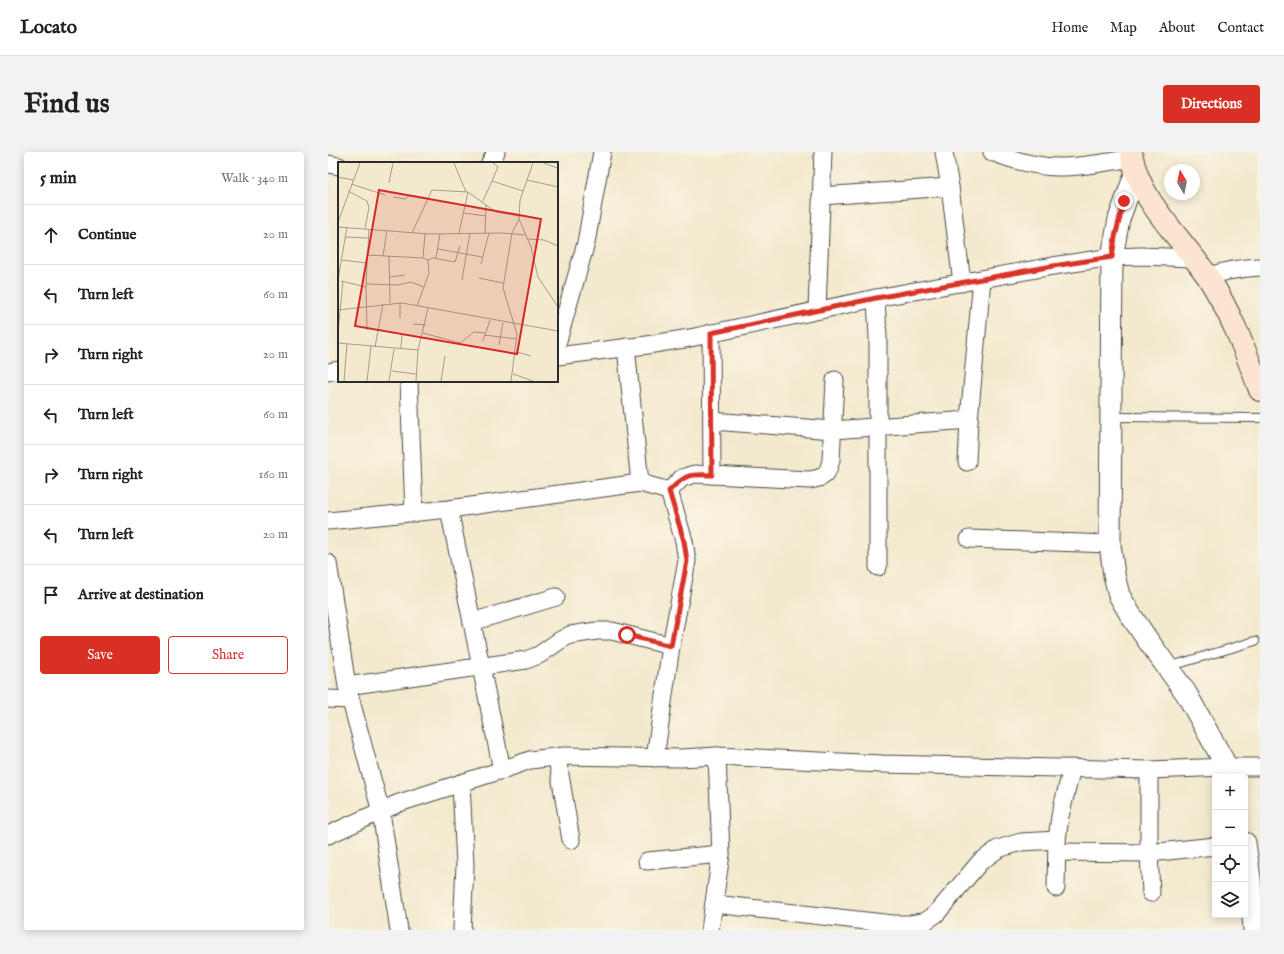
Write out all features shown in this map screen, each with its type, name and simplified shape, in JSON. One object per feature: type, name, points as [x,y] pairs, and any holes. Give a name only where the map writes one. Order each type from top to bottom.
[{"type":"main road","points":[[1133,161],[1146,192],[1165,223],[1207,277],[1232,318],[1260,390]]},
{"type":"street","points":[[491,162],[496,152]]},
{"type":"street","points":[[558,340],[586,242],[602,152]]},
{"type":"street","points":[[817,310],[823,152]]},
{"type":"street","points":[[944,152],[950,187],[962,284]]},
{"type":"street","points":[[992,152],[1034,164],[1058,167],[1133,161],[1119,219],[1112,257],[1110,544],[1114,575],[1119,595],[1130,614],[1186,693],[1228,772]]},
{"type":"street","points":[[328,164],[338,166]]},
{"type":"street","points":[[822,196],[950,187]]},
{"type":"street","points":[[558,356],[676,340],[876,298],[962,284],[1053,266],[1112,257],[1141,256],[1193,258]]},
{"type":"street","points":[[1207,277],[1223,271],[1260,267]]},
{"type":"street","points":[[968,462],[969,420],[982,279]]},
{"type":"street","points":[[876,298],[878,337],[878,567]]},
{"type":"street","points":[[711,333],[712,475]]},
{"type":"street","points":[[626,347],[640,483]]},
{"type":"street","points":[[328,372],[338,370]]},
{"type":"street","points":[[669,491],[682,478],[694,474],[809,480],[818,479],[824,476],[829,470],[831,460],[835,380]]},
{"type":"street","points":[[409,382],[414,513]]},
{"type":"street","points":[[712,421],[833,430],[969,420]]},
{"type":"street","points":[[328,522],[450,509],[640,483],[669,491]]},
{"type":"street","points":[[655,758],[671,646],[687,561],[684,541],[669,491]]},
{"type":"street","points":[[450,509],[502,770]]},
{"type":"street","points":[[969,539],[1110,544]]},
{"type":"street","points":[[328,566],[349,693],[381,812],[399,930]]},
{"type":"street","points":[[472,622],[556,597]]},
{"type":"street","points":[[328,699],[349,693],[481,666],[526,660],[540,654],[570,635],[597,631],[612,631],[671,646]]},
{"type":"street","points":[[710,930],[721,854],[717,756]]},
{"type":"street","points":[[328,835],[399,803],[461,784],[530,760],[557,757],[655,758],[717,756],[882,764],[1228,772],[1260,767]]},
{"type":"street","points":[[557,757],[571,840]]},
{"type":"street","points":[[1056,888],[1057,846],[1060,816],[1072,768]]},
{"type":"street","points":[[1149,770],[1149,852],[1151,893]]},
{"type":"street","points":[[461,784],[465,865],[462,930]]},
{"type":"street","points":[[714,904],[893,924],[910,924],[926,921],[936,914],[980,862],[998,849],[1021,842],[1149,852],[1212,846]]},
{"type":"street","points":[[1245,846],[1256,923]]},
{"type":"street","points":[[648,861],[721,854]]},
{"type":"lane","points":[[1111,418],[1260,418]]},
{"type":"lane","points":[[1167,667],[1255,641]]},
{"type":"route","points":[[627,635],[671,646],[687,561],[684,541],[669,491],[682,478],[694,474],[712,475],[711,333],[876,298],[962,284],[1053,266],[1112,257],[1115,237],[1124,201]]}]
